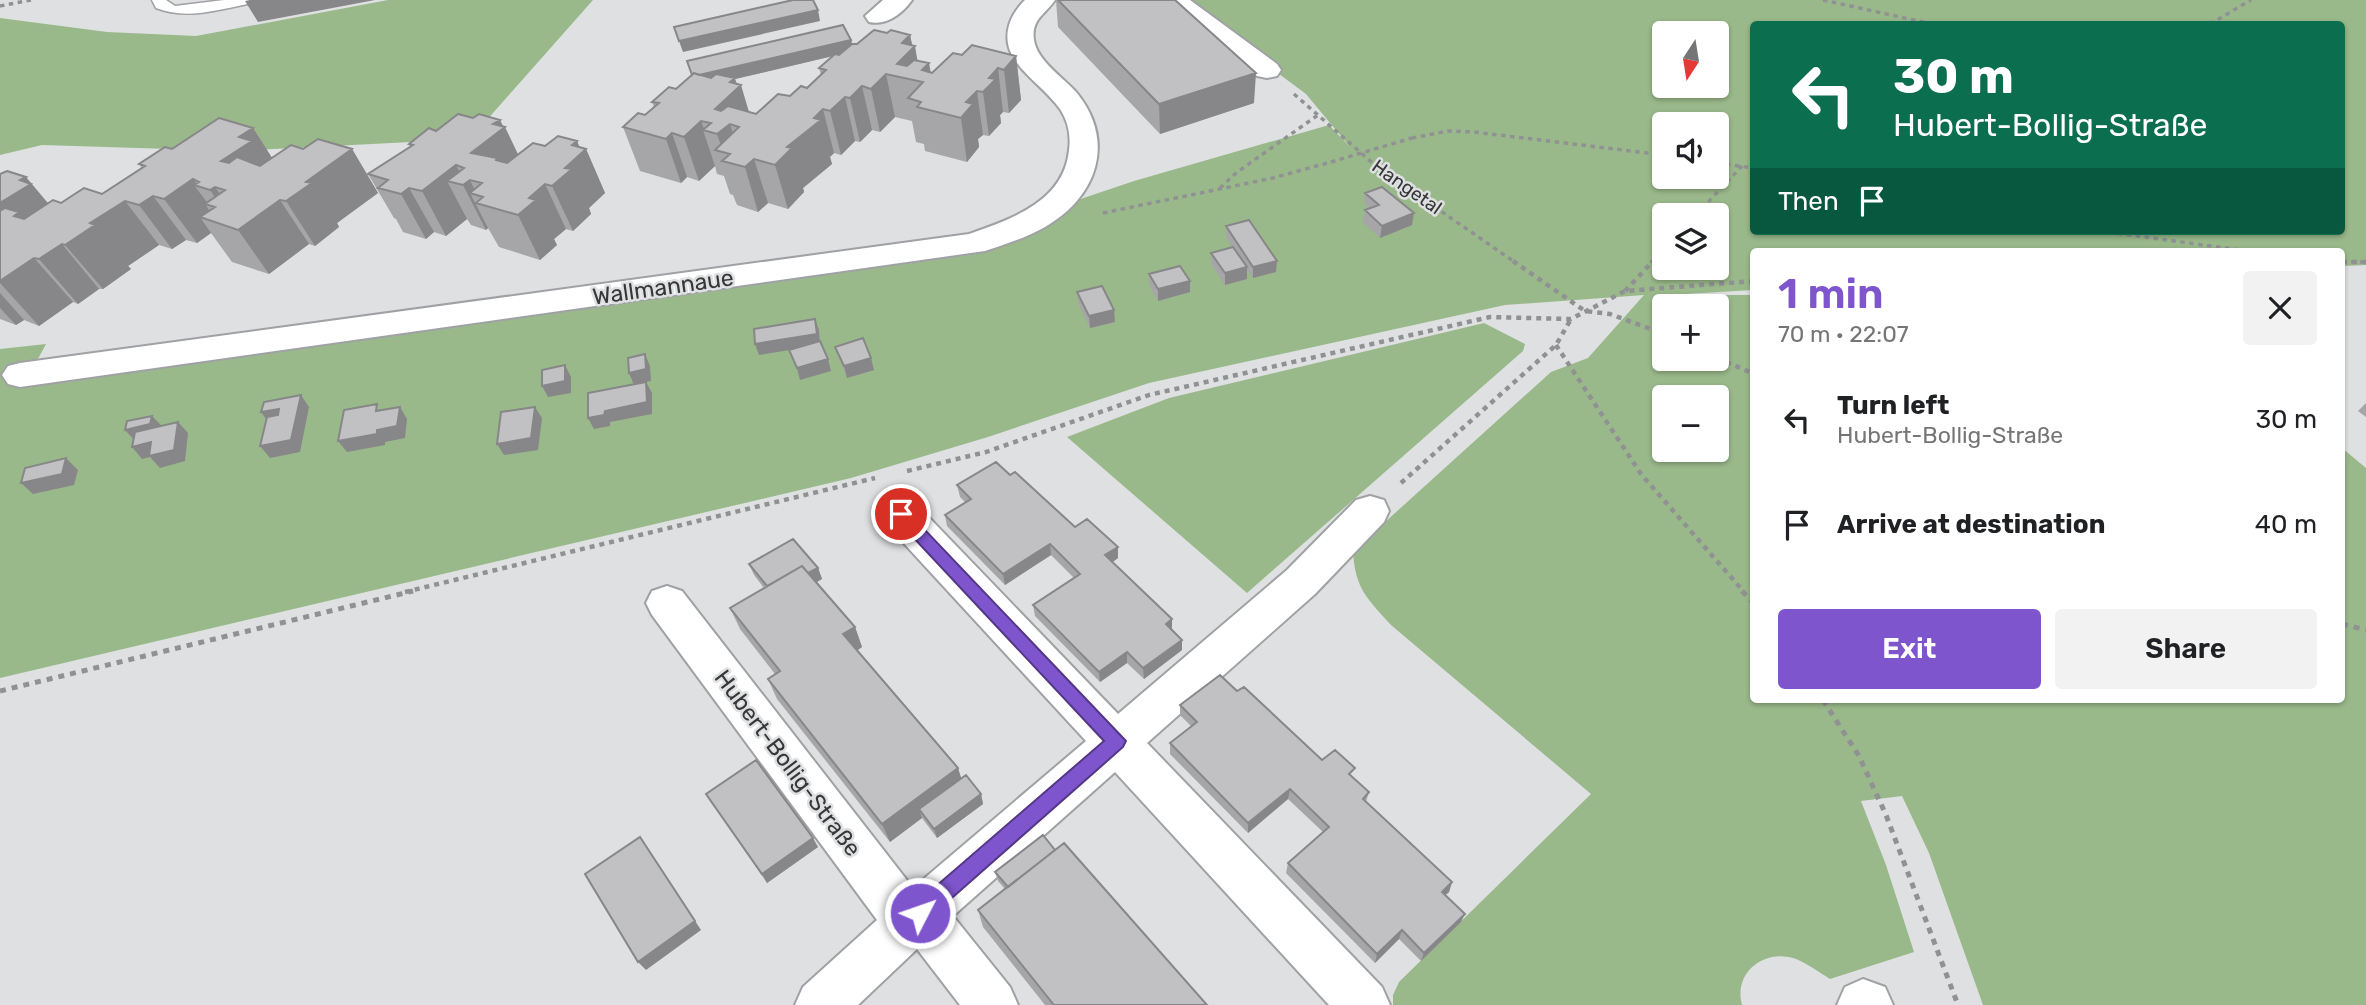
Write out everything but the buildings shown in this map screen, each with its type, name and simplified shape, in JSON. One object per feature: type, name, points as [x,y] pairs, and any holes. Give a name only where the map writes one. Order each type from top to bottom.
[{"type":"street","points":[[878,16],[899,0]]},
{"type":"street","name":"Wallmannaue","points":[[20,375],[974,244],[1021,226],[1052,207],[1075,180],[1086,155],[1085,134],[1077,114],[1025,54],[1020,43],[1019,29],[1024,15],[1042,0]]},
{"type":"street","points":[[1174,0],[1267,70]]},
{"type":"street","points":[[894,488],[1116,741],[1364,1005]]},
{"type":"street","points":[[821,1005],[915,918],[1301,582],[1370,511]]},
{"type":"street","name":"Hubert-Bollig-Straße","points":[[667,603],[915,918],[992,1005]]},
{"type":"lane","points":[[159,0],[161,5],[173,10],[248,0]]},
{"type":"path","points":[[0,6],[31,0]]},
{"type":"path","points":[[1824,0],[1918,21]]},
{"type":"path","points":[[2215,21],[2251,0]]},
{"type":"path","name":"Hangetal","points":[[1267,70],[1377,167],[1585,311],[1610,314],[1652,330]]},
{"type":"path","points":[[1219,189],[1236,173],[1318,115]]},
{"type":"path","points":[[1100,213],[1273,178],[1412,138],[1448,131],[1652,154]]},
{"type":"path","points":[[1729,164],[1750,167]]},
{"type":"path","points":[[1707,203],[1742,166]]},
{"type":"path","points":[[2130,235],[2225,248]]},
{"type":"path","points":[[1370,511],[1556,345],[1571,319],[1625,291],[1652,262]]},
{"type":"path","points":[[2345,262],[2366,262]]},
{"type":"path","points":[[1625,291],[1750,281]]},
{"type":"path","points":[[0,691],[894,488],[986,452],[1149,395],[1490,317],[1571,319]]},
{"type":"path","points":[[1556,345],[1641,474],[1750,599]]},
{"type":"path","points":[[1729,363],[1750,372]]},
{"type":"path","points":[[2345,625],[2366,630]]},
{"type":"path","points":[[1826,703],[1859,757],[1886,815],[1940,951],[1958,1005]]},
{"type":"green space","points":[[388,0],[593,0],[470,139],[235,151],[42,145],[0,155],[0,18],[107,32],[196,36]]},
{"type":"green space","points":[[1179,0],[2366,0],[2366,265],[2345,266],[2345,248],[1750,248],[1750,290],[1652,294],[1652,371],[1729,371],[1729,295],[1750,295],[1750,703],[2345,703],[2345,450],[2366,468],[2366,1005],[1983,1005],[1929,853],[1902,796],[1861,801],[1886,865],[1914,952],[1830,979],[1796,959],[1784,956],[1763,960],[1754,965],[1742,982],[1742,1005],[1393,1005],[1393,995],[1399,982],[1591,794],[1391,625],[1364,592],[1356,575],[1353,551],[1551,372],[1588,358],[1644,295],[1505,305],[1149,383],[988,437],[851,478],[0,678],[0,349],[46,344],[32,370],[973,245],[1054,208],[1134,181],[1329,125],[1350,147],[1306,94]]},
{"type":"green space","points":[[1484,323],[1525,344],[1523,351],[1247,593],[1067,437],[1169,398]]},
{"type":"route","points":[[901,514],[1116,741],[920,913]]}]
